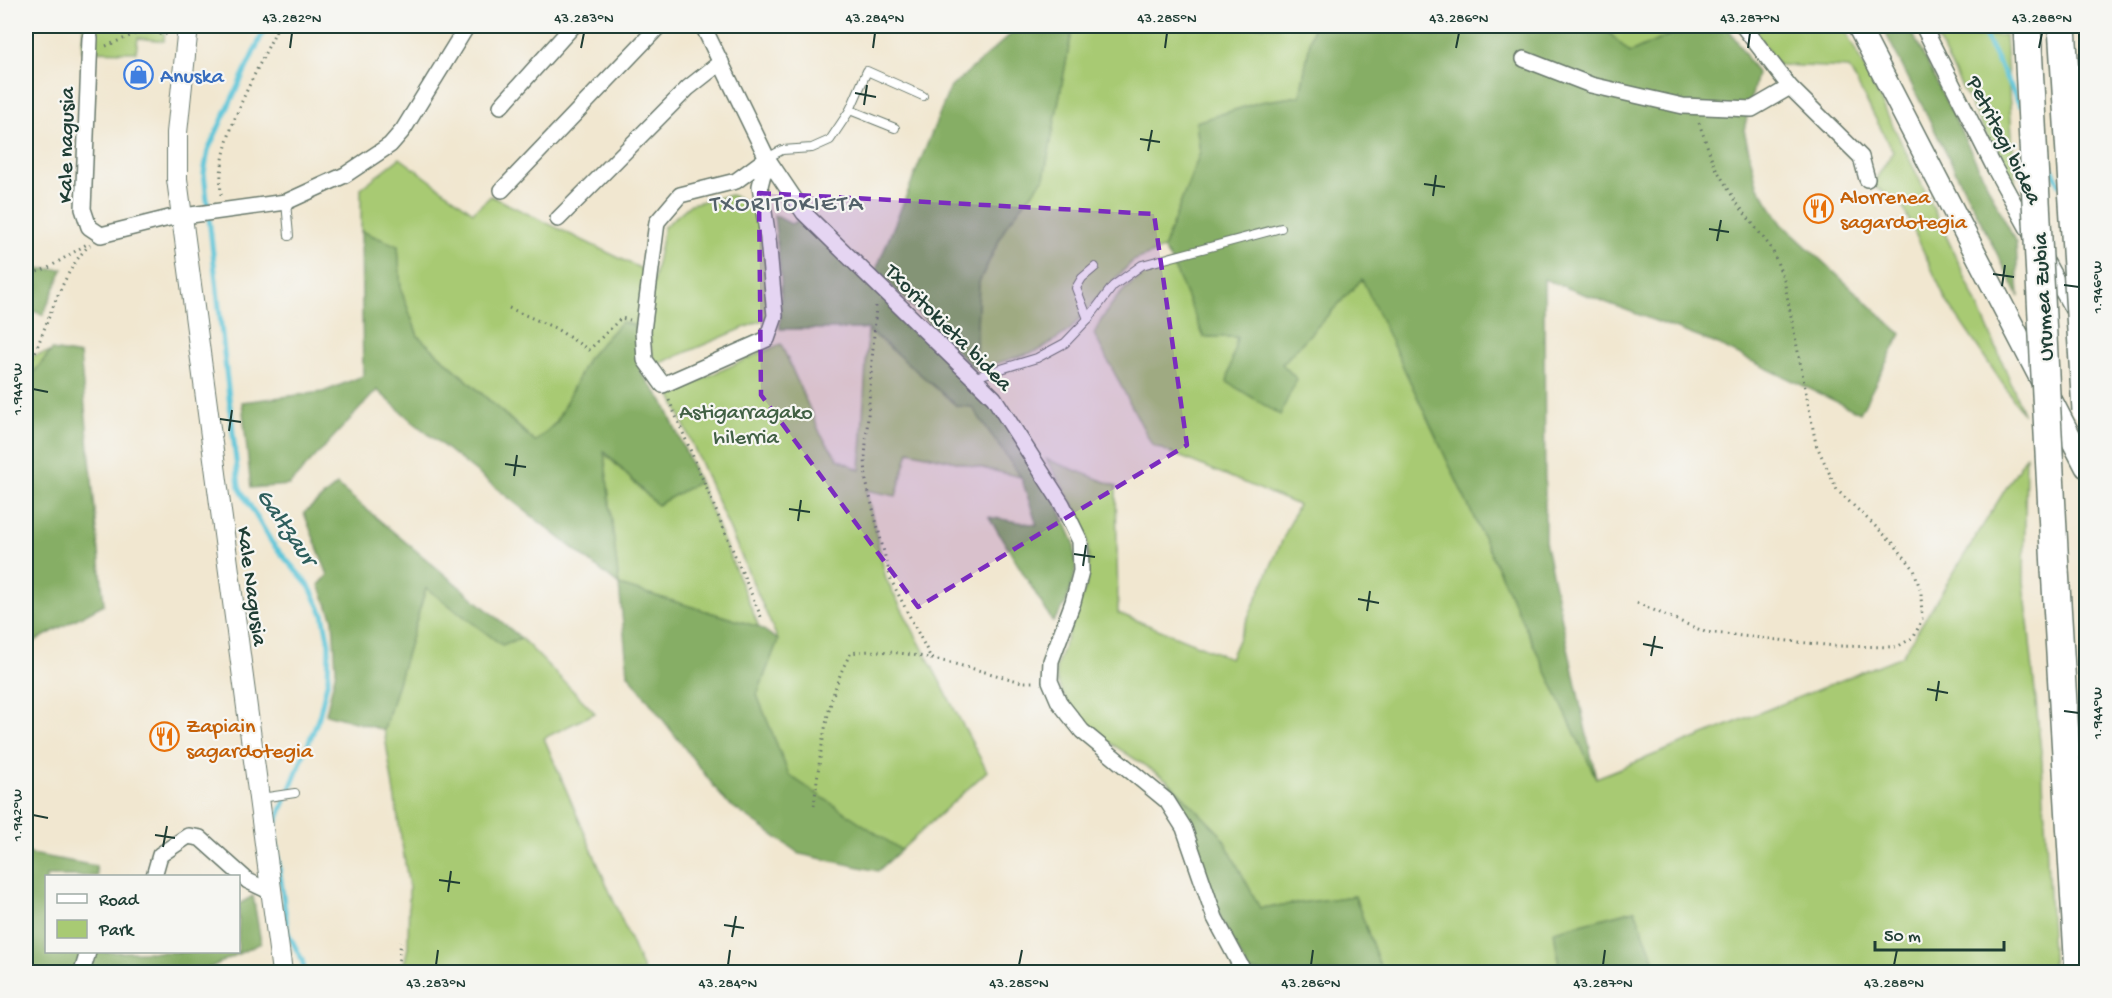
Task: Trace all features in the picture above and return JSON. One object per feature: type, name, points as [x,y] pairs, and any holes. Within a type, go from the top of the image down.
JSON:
[{"type":"highway","name":"Urumea Zubia","points":[[2026,26],[2079,972]]},
{"type":"highway","name":"Urumea Zubia","points":[[2062,26],[2086,410]]},
{"type":"main road","points":[[1858,26],[2086,467]]},
{"type":"street","points":[[101,236],[188,216],[286,202],[345,175],[390,145],[403,130],[467,26]]},
{"type":"street","points":[[501,106],[573,26]]},
{"type":"street","points":[[501,190],[659,26]]},
{"type":"street","name":"Txoritokieta bidea","points":[[703,26],[767,158],[804,213],[994,398],[1056,495],[1080,541],[1081,571],[1073,602],[1051,661],[1050,681]]},
{"type":"street","points":[[1743,26],[1790,87],[1861,157],[1867,179]]},
{"type":"street","name":"Petritegi bidea","points":[[1923,26],[1995,169],[2086,334]]},
{"type":"street","name":"Kale Nagusia","points":[[187,30],[177,133],[177,179],[188,216],[266,797],[271,892],[282,972]]},
{"type":"street","name":"Kale nagusia","points":[[95,39],[83,209],[89,227],[101,236]]},
{"type":"street","points":[[1524,59],[1591,85],[1683,106],[1752,109],[1790,87]]},
{"type":"street","points":[[558,219],[688,88],[721,62]]},
{"type":"street","points":[[767,158],[760,186],[768,238],[775,316],[767,339],[663,385],[645,360],[644,323],[657,222],[680,195],[736,182],[767,158]]},
{"type":"street","points":[[1050,681],[1059,702],[1082,731],[1167,801],[1184,828],[1215,918],[1244,972]]},
{"type":"street","points":[[154,875],[160,855],[188,836],[200,838],[248,881],[271,892]]},
{"type":"street","points":[[82,972],[87,953]]},
{"type":"lane","points":[[767,158],[782,150],[812,148],[830,140],[850,110],[867,71],[922,96]]},
{"type":"lane","points":[[850,110],[895,128]]},
{"type":"lane","points":[[286,202],[289,236]]},
{"type":"lane","points":[[975,377],[1037,358],[1065,343],[1088,319],[1113,286],[1142,266],[1281,228]]},
{"type":"lane","points":[[1088,319],[1076,288],[1082,278],[1095,267]]},
{"type":"lane","points":[[266,797],[295,793]]},
{"type":"path","points":[[222,212],[219,177],[225,145],[278,26]]},
{"type":"path","points":[[95,39],[101,48],[152,27],[158,33],[187,30]]},
{"type":"path","points":[[1637,603],[1705,632],[1835,646],[1897,647],[1914,637],[1922,619],[1921,593],[1914,569],[1893,543],[1836,490],[1816,444],[1784,280],[1772,249],[1736,202],[1714,165],[1699,127],[1698,107]]},
{"type":"path","points":[[26,276],[48,268],[101,236]]},
{"type":"path","points":[[33,357],[82,252],[101,236]]},
{"type":"path","points":[[875,282],[876,312],[865,457],[867,481],[891,580],[932,660]]},
{"type":"path","points":[[509,309],[555,328],[589,350],[621,318],[644,323]]},
{"type":"path","points":[[663,385],[762,619]]},
{"type":"path","points":[[814,806],[821,748],[842,666],[851,653],[867,650],[932,660],[1022,682],[1050,681]]},
{"type":"path","points":[[397,972],[401,942]]},
{"type":"highlighted area","points":[[759,193],[1154,214],[1187,445],[918,607],[761,395]]},
{"type":"green space","points":[[83,26],[165,26],[164,41],[138,38],[136,52],[82,51]]},
{"type":"green space","points":[[1020,26],[1073,26],[1044,178],[1006,226],[979,282],[975,370],[876,270],[950,88]]},
{"type":"green space","points":[[1073,26],[1313,26],[1300,96],[1260,102],[1196,122],[1200,153],[1163,249],[1133,261],[1102,292],[1070,330],[1040,350],[975,370],[979,282],[1006,226],[1044,178]]},
{"type":"green space","points":[[1313,26],[1602,26],[1630,53],[1689,26],[1727,26],[1757,73],[1744,130],[1757,185],[1782,224],[1901,334],[1860,413],[1714,343],[1544,279],[1545,541],[1596,778],[1362,279],[1282,364],[1297,379],[1280,415],[1227,382],[1237,337],[1204,337],[1172,262],[1163,249],[1200,153],[1196,122],[1260,102],[1300,96]]},
{"type":"green space","points":[[1602,26],[1689,26],[1630,53]]},
{"type":"green space","points":[[1751,26],[1843,26],[1938,219],[2024,415],[1947,302],[1901,203],[1872,185],[1893,152],[1849,68],[1778,65]]},
{"type":"green space","points":[[1882,26],[1909,26],[2016,243],[2019,297]]},
{"type":"green space","points":[[1931,26],[1968,26],[1976,37],[2005,35],[2016,194]]},
{"type":"green space","points":[[400,158],[473,212],[491,196],[646,271],[637,326],[621,322],[587,359],[556,422],[536,442],[418,336],[401,290],[398,246],[361,231],[361,188]]},
{"type":"green space","points":[[731,195],[760,209],[772,316],[656,365],[651,349],[649,314],[664,227],[691,204]]},
{"type":"green space","points":[[774,215],[791,224],[802,219],[991,402],[1057,504],[1074,543],[1076,571],[1066,603],[1053,622],[989,517],[1037,525],[1021,477],[972,407],[957,406],[868,329],[780,329],[781,281]]},
{"type":"green space","points":[[361,231],[398,246],[401,290],[418,336],[535,442],[557,422],[587,359],[621,322],[637,326],[641,373],[663,401],[699,482],[657,505],[604,451],[619,585],[413,422],[377,390],[289,485],[251,488],[242,402],[323,392],[363,376]]},
{"type":"green space","points":[[1172,262],[1204,337],[1237,337],[1282,364],[1362,279],[1596,778],[1902,656],[2026,456],[2024,581],[2042,762],[2053,972],[1659,972],[1634,910],[1554,931],[1560,972],[1382,972],[1355,896],[1260,908],[1221,835],[1167,780],[1098,735],[1068,703],[1057,682],[1056,667],[1086,586],[1089,563],[1087,536],[1076,509],[1046,459],[1116,486],[1118,613],[1230,658],[1298,505],[1152,445],[1094,334],[1108,309],[1125,289],[1145,275]]},
{"type":"green space","points":[[26,269],[63,269],[43,315],[26,308]]},
{"type":"green space","name":"Astigarragako hilerria","points":[[868,329],[957,406],[972,406],[1021,477],[909,451],[896,496],[866,490],[886,579],[987,771],[901,850],[789,775],[757,695],[778,640],[670,393],[781,344],[821,435],[838,459],[860,470]]},
{"type":"green space","points":[[52,350],[80,355],[104,604],[26,646],[26,382]]},
{"type":"green space","points":[[50,352],[26,382],[26,357]]},
{"type":"green space","points":[[604,453],[657,505],[699,482],[759,627],[619,585]]},
{"type":"green space","points":[[337,485],[521,638],[502,645],[426,588],[384,730],[326,714],[336,670],[333,619],[319,585],[328,575],[304,513]]},
{"type":"green space","points":[[619,585],[759,627],[778,640],[757,695],[789,775],[901,850],[878,871],[800,854],[726,802],[628,674]]},
{"type":"green space","points":[[426,588],[502,645],[521,638],[595,713],[544,738],[644,972],[402,972],[408,948],[409,888],[384,730]]},
{"type":"green space","points":[[1167,780],[1221,835],[1260,908],[1355,896],[1382,972],[1249,972],[1221,919],[1191,829]]},
{"type":"green space","points":[[26,853],[96,866],[97,875],[45,875],[45,953],[82,953],[76,972],[26,972]]},
{"type":"green space","points":[[253,896],[261,943],[201,972],[88,972],[95,953],[240,953],[240,903]]},
{"type":"green space","points":[[1635,910],[1659,972],[1560,972],[1554,931]]},
{"type":"waterway","name":"Galtzaur","points":[[266,26],[208,150],[204,173],[239,487],[272,543],[309,586],[323,614],[329,644],[328,679],[319,717],[274,828],[288,933],[302,960],[305,972]]},
{"type":"waterway","points":[[1980,26],[2020,105]]},
{"type":"waterway","points":[[2044,153],[2060,185]]},
{"type":"place","name":"Anuska","points":[[139,74]]},
{"type":"place","name":"Alorrenea sagardotegia","points":[[1819,208]]},
{"type":"place","name":"Zapiain sagardotegia","points":[[165,737]]},
{"type":"district","name":"TXORITOKIETA","points":[[787,202]]}]
